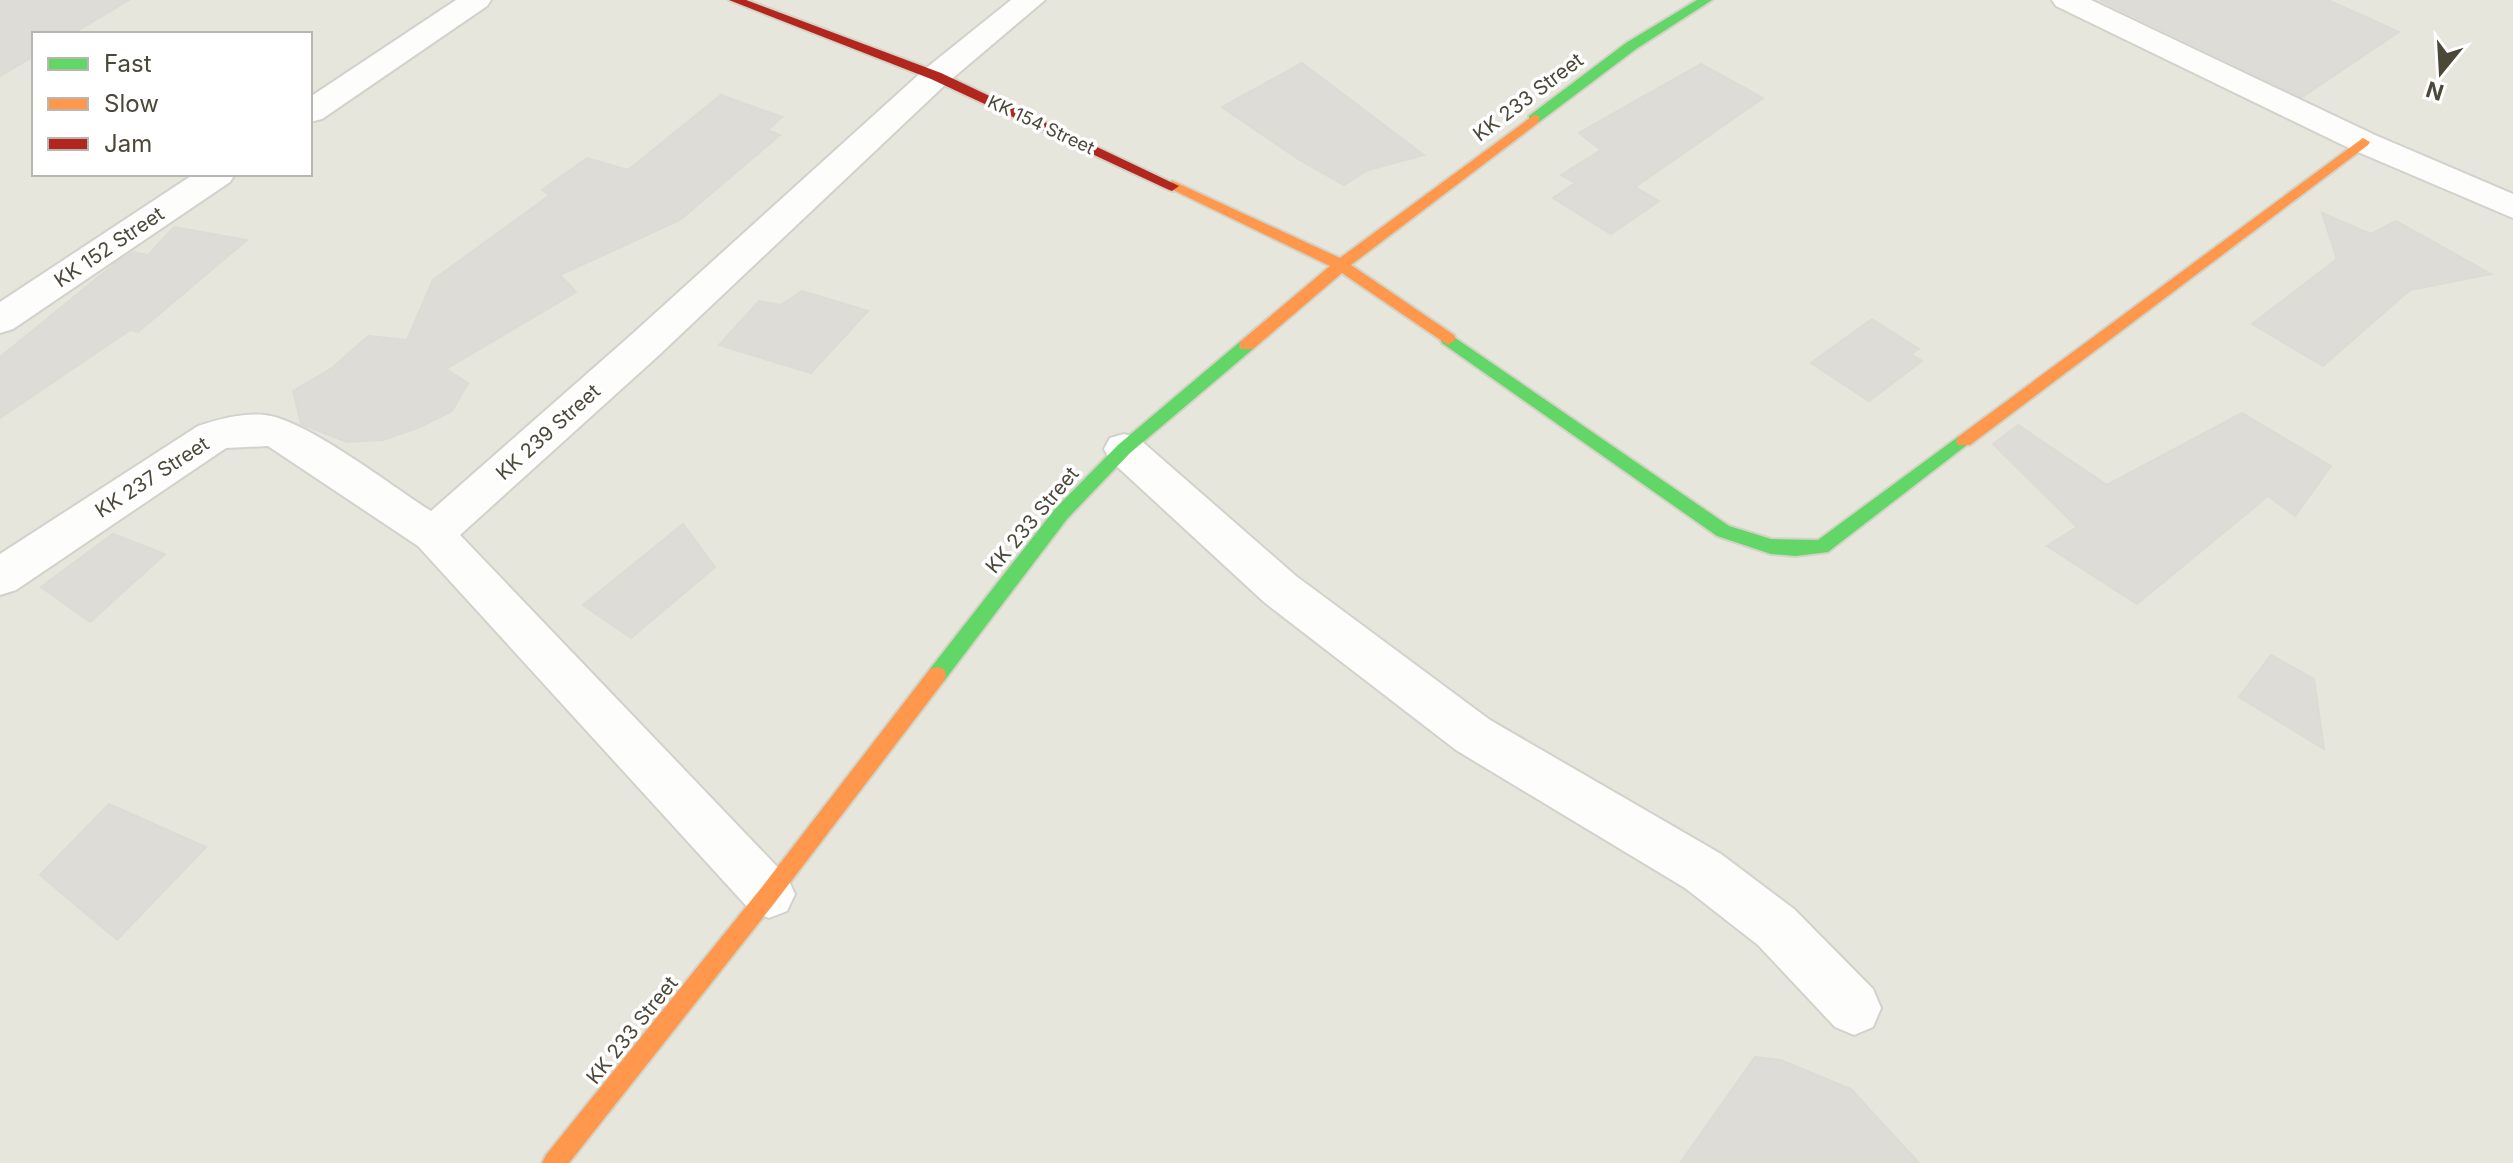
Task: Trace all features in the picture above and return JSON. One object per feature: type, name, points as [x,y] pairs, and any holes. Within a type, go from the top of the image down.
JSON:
[{"type":"street","points":[[312,111],[476,0]]},
{"type":"street","name":"KK 154 Street","points":[[735,0],[936,76],[1341,265],[1723,531],[1757,545],[1796,553],[1822,547],[2363,142]]},
{"type":"street","name":"KK 239 Street","points":[[433,534],[644,346],[936,76],[1030,0]]},
{"type":"street","name":"KK 233 Street","points":[[554,1163],[769,894],[1061,514],[1124,449],[1341,265],[1631,46],[1706,0]]},
{"type":"street","points":[[2067,0],[2363,142],[2513,207]]},
{"type":"street","name":"KK 152 Street","points":[[0,320],[215,176]]},
{"type":"street","name":"KK 237 Street","points":[[0,577],[212,437],[236,429],[258,428],[279,433],[433,534]]},
{"type":"street","points":[[1124,449],[1280,589],[1473,735],[1703,871],[1776,927],[1854,1008]]},
{"type":"street","points":[[433,534],[769,894]]},
{"type":"shaded area","points":[[0,0],[2513,0],[2513,1163],[0,1163]]},
{"type":"building","points":[[0,0],[129,0],[75,32],[32,32],[32,57],[0,76]]},
{"type":"building","points":[[2100,0],[2328,0],[2399,32],[2302,97]]},
{"type":"building","points":[[1302,63],[1424,155],[1368,170],[1344,185],[1298,159],[1222,107]]},
{"type":"building","points":[[1701,64],[1763,98],[1635,187],[1659,201],[1611,234],[1553,198],[1575,183],[1561,175],[1601,150],[1579,133]]},
{"type":"building","points":[[721,95],[782,117],[768,130],[780,135],[680,220],[560,275],[576,292],[446,369],[468,383],[452,411],[383,440],[347,442],[301,424],[293,391],[332,368],[368,336],[407,340],[433,280],[550,195],[542,190],[587,158],[628,170]]},
{"type":"building","points":[[2322,213],[2371,234],[2396,221],[2491,274],[2410,290],[2323,366],[2252,324],[2337,259]]},
{"type":"building","points":[[174,227],[247,240],[138,332],[130,330],[0,418],[0,357],[117,262],[133,252],[148,255]]},
{"type":"building","points":[[802,291],[868,311],[811,373],[719,345],[759,301],[781,305]]},
{"type":"building","points":[[1872,319],[1919,349],[1911,354],[1922,361],[1869,401],[1811,363]]},
{"type":"building","points":[[2242,413],[2331,466],[2295,516],[2268,496],[2137,604],[2047,546],[2077,527],[1993,444],[2018,425],[2107,485]]},
{"type":"building","points":[[683,524],[715,567],[631,638],[583,605]]},
{"type":"building","points":[[113,534],[165,554],[90,622],[41,587]]},
{"type":"building","points":[[2271,655],[2314,679],[2324,749],[2239,697]]},
{"type":"building","points":[[109,804],[206,847],[117,940],[40,875]]},
{"type":"building","points":[[1755,1057],[1781,1060],[1851,1089],[1919,1163],[1680,1163]]},
{"type":"traffic: fast","points":[[1534,119],[1631,46],[1706,0]]},
{"type":"traffic: fast","points":[[1448,339],[1723,531],[1771,546],[1796,549],[1822,547],[1964,441]]},
{"type":"traffic: fast","points":[[937,675],[1061,514],[1124,449],[1247,345]]},
{"type":"traffic: slow","points":[[1247,345],[1341,265],[1534,119]]},
{"type":"traffic: slow","points":[[1964,441],[2363,142]]},
{"type":"traffic: slow","points":[[1172,186],[1341,265],[1448,339]]},
{"type":"traffic: slow","points":[[554,1163],[769,894],[937,675]]},
{"type":"traffic: jam","points":[[735,0],[936,76],[1172,186]]}]
